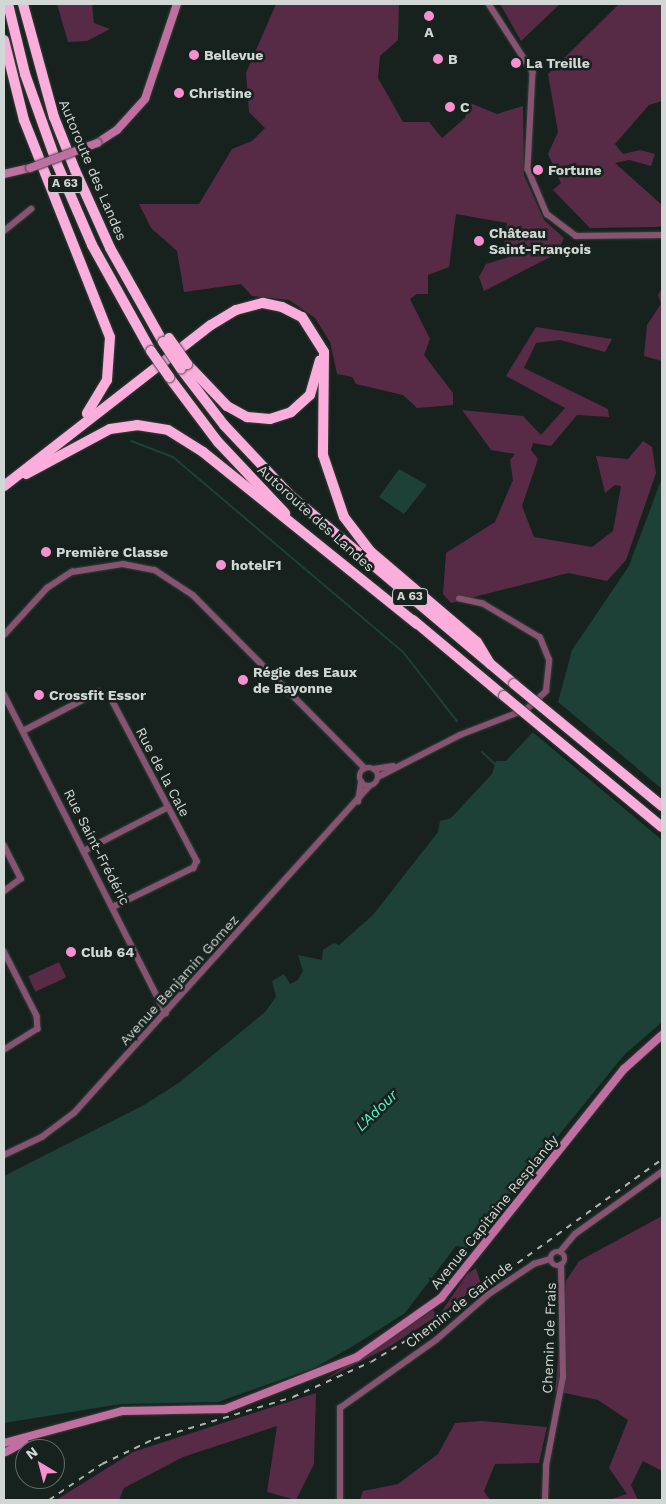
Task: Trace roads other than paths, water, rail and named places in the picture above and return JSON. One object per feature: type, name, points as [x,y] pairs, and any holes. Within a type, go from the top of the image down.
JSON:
[{"type":"highway","name":"Autoroute des Landes","points":[[8,4],[25,74],[57,164],[92,245],[151,352],[169,378],[257,485],[417,624],[662,827]]},
{"type":"highway","name":"Autoroute des Landes","points":[[23,4],[54,117],[90,204],[133,288],[224,425],[284,490],[662,806]]},
{"type":"highway","points":[[4,40],[24,120],[110,337],[111,364],[104,389],[64,436]]},
{"type":"highway","points":[[4,487],[64,436],[236,310],[263,303],[282,307],[302,317],[317,334],[326,367],[323,455],[337,506],[370,551],[477,642],[490,664]]},
{"type":"highway","points":[[184,366],[234,411],[254,418],[277,418],[296,409],[314,389],[320,369],[317,334]]},
{"type":"highway","points":[[4,487],[96,434],[137,425],[168,430],[203,452],[417,624]]},
{"type":"main road","points":[[4,174],[30,168],[98,143],[117,130],[146,99],[178,4]]},
{"type":"main road","name":"Avenue Capitaine Resplandy","points":[[4,1444],[123,1411],[225,1409],[305,1381],[380,1343],[441,1298],[624,1069],[662,1035]]},
{"type":"main road","name":"Avenue Capitaine Resplandy","points":[[5,1455],[30,1438]]},
{"type":"main road","points":[[4,1444],[5,1455]]},
{"type":"street","points":[[489,4],[533,72],[528,169],[547,214],[576,236],[662,235]]},
{"type":"street","points":[[4,231],[31,209]]},
{"type":"street","points":[[4,635],[46,588],[72,572],[123,564],[155,570],[193,595],[363,770]]},
{"type":"street","points":[[374,769],[378,777],[395,766],[460,735],[539,702],[546,691],[549,660],[546,646],[534,631],[483,604],[460,599]]},
{"type":"street","name":"Rue de la Cale","points":[[23,731],[98,692],[110,696],[196,861],[194,868],[114,907]]},
{"type":"street","name":"Rue Saint-Frédéric","points":[[4,694],[114,907],[166,1013]]},
{"type":"street","points":[[363,770],[395,766]]},
{"type":"street","points":[[358,803],[363,770]]},
{"type":"street","name":"Avenue Benjamin Gomez","points":[[4,1154],[42,1137],[74,1113],[358,803],[378,777]]},
{"type":"street","points":[[361,782],[370,786]]},
{"type":"street","points":[[84,851],[167,808]]},
{"type":"street","points":[[4,845],[5,854],[21,879],[4,892]]},
{"type":"street","points":[[4,951],[37,1016],[38,1029],[4,1050]]},
{"type":"street","points":[[550,1259],[560,1252],[575,1234],[662,1172]]},
{"type":"street","name":"Chemin de Frais","points":[[545,1500],[546,1466],[563,1377],[561,1265],[565,1258],[560,1252]]},
{"type":"street","name":"Chemin de Frais","points":[[550,1259],[561,1265]]},
{"type":"street","name":"Chemin de Garinde","points":[[340,1500],[340,1408],[449,1330],[489,1294],[534,1264],[550,1259]]},
{"type":"water","points":[[399,469],[427,485],[404,514],[379,497]]},
{"type":"water","name":"L'Adour","points":[[662,478],[662,1022],[624,1055],[467,1248],[456,1246],[405,1313],[353,1346],[314,1368],[218,1402],[121,1404],[4,1423],[4,1176],[144,1105],[180,1082],[265,1012],[276,997],[272,981],[284,974],[290,984],[298,980],[303,971],[298,955],[322,960],[323,950],[334,943],[339,945],[373,915],[438,832],[440,821],[451,818],[492,774],[496,761],[506,761],[557,706],[572,650],[629,566]]},
{"type":"waterway","points":[[131,441],[173,457],[403,652],[457,721]]},
{"type":"waterway","points":[[482,752],[495,764]]},
{"type":"railway","points":[[49,1500],[102,1464],[154,1439],[293,1397],[371,1362],[430,1326],[662,1159]]},
{"type":"place","name":"A","points":[[429,16]]},
{"type":"place","name":"Bellevue","points":[[194,55]]},
{"type":"place","name":"B","points":[[438,59]]},
{"type":"place","name":"La Treille","points":[[516,63]]},
{"type":"place","name":"Christine","points":[[179,93]]},
{"type":"place","name":"C","points":[[450,107]]},
{"type":"place","name":"Fortune","points":[[538,170]]},
{"type":"place","name":"Château Saint-François","points":[[479,241]]},
{"type":"place","name":"Première Classe","points":[[46,552]]},
{"type":"place","name":"hotelF1","points":[[221,565]]},
{"type":"place","name":"Régie des Eaux de Bayonne","points":[[243,680]]},
{"type":"place","name":"Crossfit Essor","points":[[39,695]]},
{"type":"place","name":"Club 64","points":[[71,952]]}]
